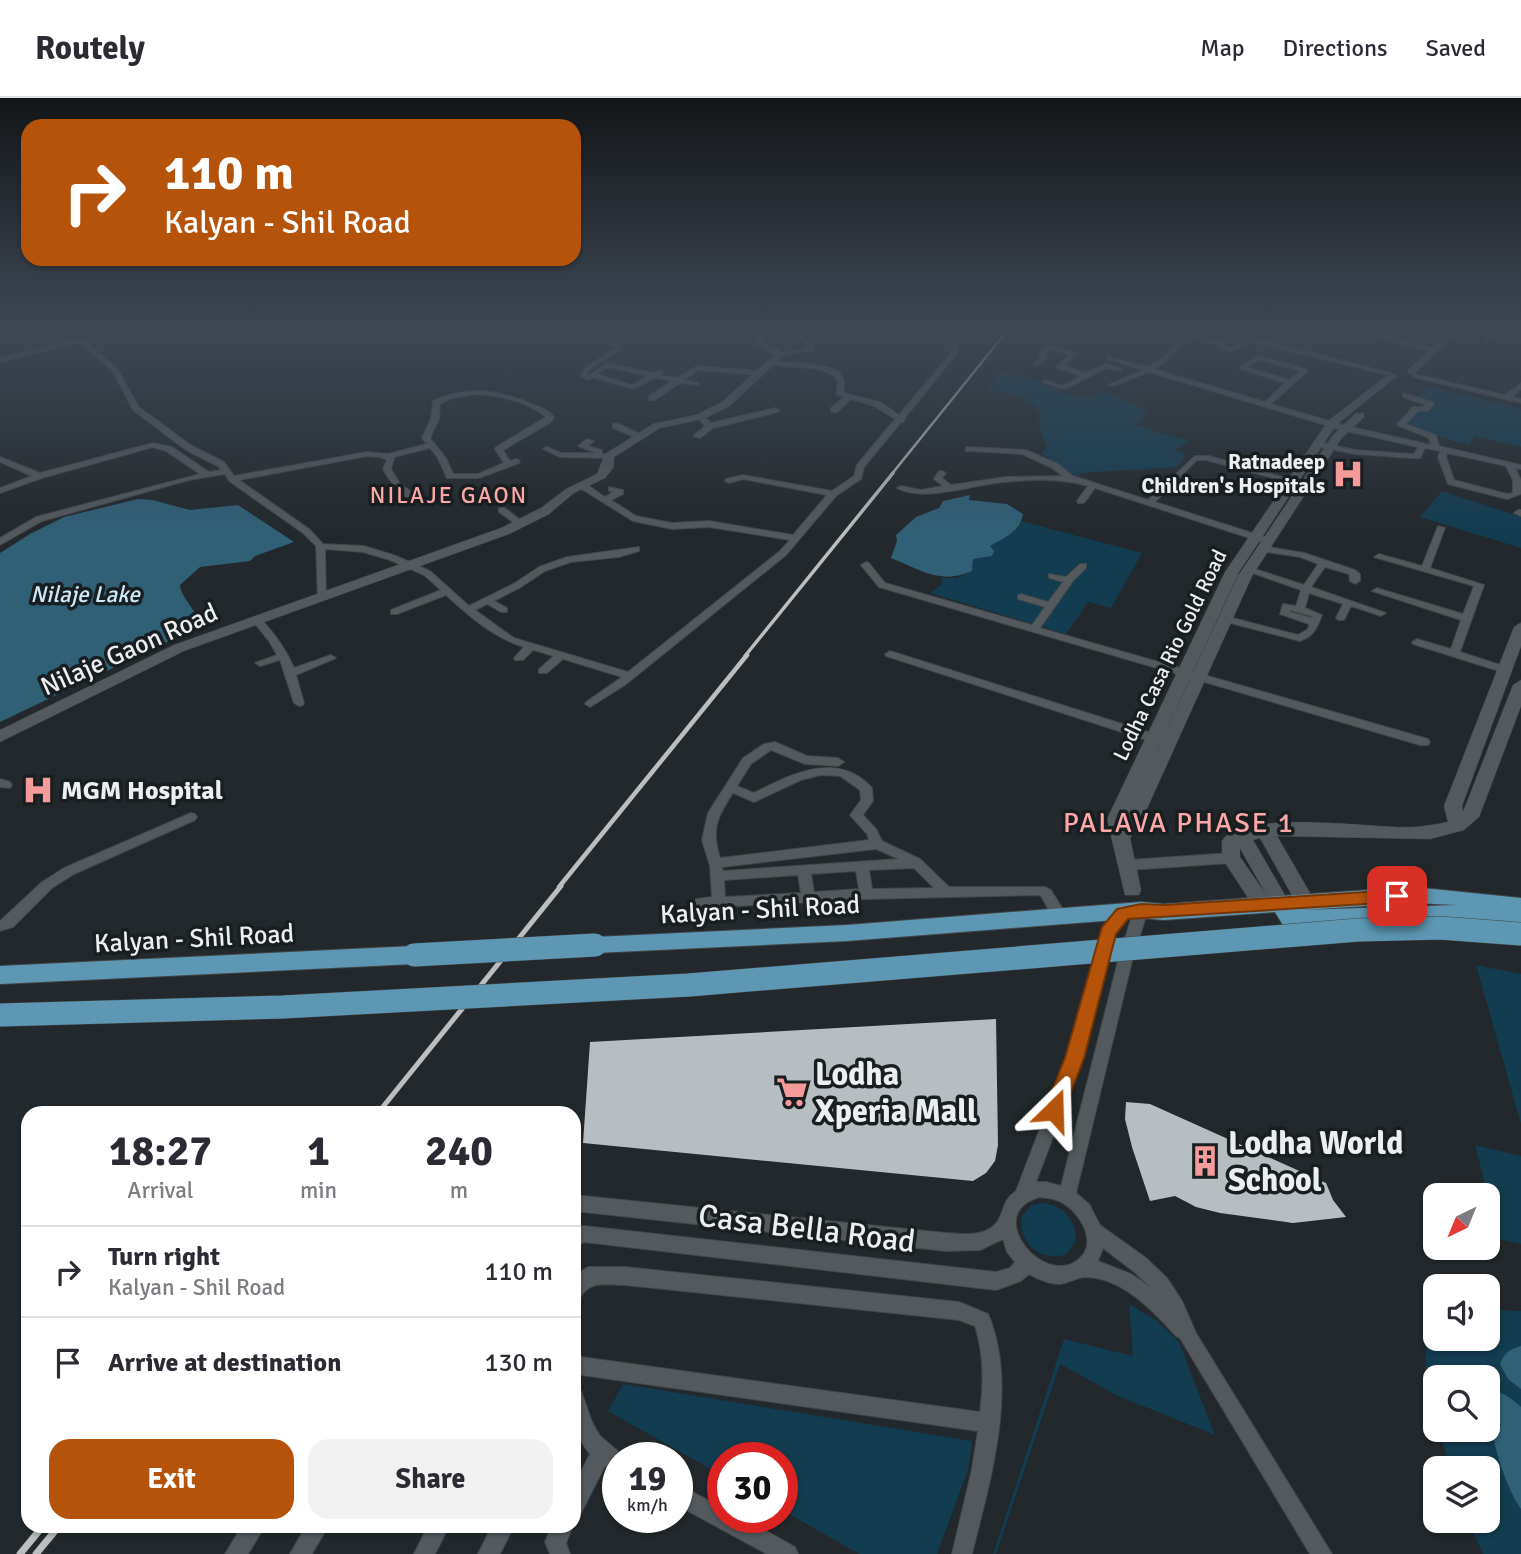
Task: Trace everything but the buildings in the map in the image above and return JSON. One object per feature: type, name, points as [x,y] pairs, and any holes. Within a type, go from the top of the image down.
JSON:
[{"type":"main road","name":"Kalyan - Shil Road","points":[[1311,910],[1413,895],[1521,906]]},
{"type":"main road","name":"Kalyan - Shil Road","points":[[0,975],[848,933],[1132,912],[1278,909],[1422,911],[1458,912],[1521,921]]},
{"type":"main road","points":[[0,1015],[283,1007],[676,986],[1405,927],[1474,927],[1521,934]]},
{"type":"street","points":[[131,399],[136,408],[188,447],[221,464],[229,476],[267,506],[306,531],[320,546],[321,597]]},
{"type":"street","points":[[445,399],[436,403],[435,419],[426,438],[442,458],[448,474],[453,477],[479,476],[512,462],[499,449],[550,417],[532,406],[509,399]]},
{"type":"street","points":[[547,449],[560,455],[609,456],[666,422],[699,416],[732,399]]},
{"type":"street","points":[[834,410],[847,399]]},
{"type":"street","points":[[857,399],[877,404],[901,420]]},
{"type":"street","points":[[590,704],[630,676],[783,553],[833,494],[858,477],[860,467],[918,399]]},
{"type":"street","points":[[1250,399],[1338,426],[1521,467]]},
{"type":"street","points":[[1266,404],[1272,399]]},
{"type":"street","name":"Lodha Casa Rio Gold Road","points":[[1191,675],[1225,619],[1262,542],[1299,483],[1338,426],[1370,399]]},
{"type":"street","points":[[1417,399],[1430,404],[1425,409],[1416,409],[1401,425],[1433,437],[1451,482],[1507,497],[1517,494],[1517,480],[1508,464]]},
{"type":"street","points":[[697,436],[710,426],[775,410]]},
{"type":"street","points":[[699,416],[710,426]]},
{"type":"street","points":[[616,426],[640,436]]},
{"type":"street","points":[[590,441],[582,446],[609,456]]},
{"type":"street","points":[[0,491],[39,476],[144,446],[161,445],[208,475]]},
{"type":"street","points":[[386,457],[432,445]]},
{"type":"street","points":[[1324,446],[1416,456],[1423,445]]},
{"type":"street","points":[[173,451],[188,447]]},
{"type":"street","points":[[969,449],[1023,452],[1071,478],[1092,486],[1262,542],[1281,553],[1287,551],[1352,572],[1355,574],[1355,581]]},
{"type":"street","points":[[0,542],[39,519],[188,478],[229,476],[367,454],[391,459],[387,469],[397,486],[418,500]]},
{"type":"street","name":"Nilaje Gaon Road","points":[[0,737],[112,678],[168,653],[412,567],[462,544],[520,523],[545,511],[570,491],[601,476],[607,468],[609,456]]},
{"type":"street","points":[[1149,504],[1195,458],[1299,483]]},
{"type":"street","points":[[0,459],[8,460],[39,476]]},
{"type":"street","points":[[942,473],[938,479],[948,486]]},
{"type":"street","points":[[729,481],[743,477],[833,494]]},
{"type":"street","points":[[903,491],[921,492],[1013,478],[1071,478]]},
{"type":"street","points":[[583,486],[627,516],[672,526],[709,524],[795,538]]},
{"type":"street","points":[[1081,501],[1092,486]]},
{"type":"street","points":[[605,500],[620,492],[612,489]]},
{"type":"street","points":[[502,510],[520,523]]},
{"type":"street","points":[[1425,569],[1441,528]]},
{"type":"street","name":"Lodha Casa Rio Gold Road","points":[[1132,890],[1122,836],[1131,824],[1161,740],[1191,675],[1232,572],[1262,542]]},
{"type":"street","points":[[320,546],[364,549],[427,573],[468,610],[510,640],[630,676]]},
{"type":"street","points":[[468,610],[518,585],[542,569],[570,559],[619,554],[635,549]]},
{"type":"street","points":[[1379,557],[1479,585],[1454,654]]},
{"type":"street","points":[[1300,609],[1322,563]]},
{"type":"street","points":[[866,565],[882,584],[1036,626],[1191,675],[1424,742]]},
{"type":"street","points":[[1036,626],[1068,581],[1083,566]]},
{"type":"street","points":[[1249,570],[1381,613]]},
{"type":"street","points":[[1052,576],[1068,581]]},
{"type":"street","points":[[1377,590],[1468,619]]},
{"type":"street","points":[[394,612],[447,591]]},
{"type":"street","points":[[1021,597],[1050,606]]},
{"type":"street","points":[[486,600],[504,610]]},
{"type":"street","points":[[1341,618],[1348,603]]},
{"type":"street","points":[[1225,619],[1300,638],[1312,630],[1317,615],[1288,605],[1283,613],[1313,622]]},
{"type":"street","points":[[996,610],[1036,626]]},
{"type":"street","points":[[257,620],[276,640],[291,673],[299,703]]},
{"type":"street","points":[[1458,826],[1453,806],[1521,627]]},
{"type":"street","points":[[1417,642],[1506,670]]},
{"type":"street","points":[[519,658],[530,647]]},
{"type":"street","points":[[890,654],[1161,740]]},
{"type":"street","points":[[260,663],[284,656]]},
{"type":"street","points":[[543,671],[561,656]]},
{"type":"street","points":[[291,673],[331,658]]},
{"type":"street","points":[[1278,909],[1231,858],[1231,841],[1241,834],[1296,828],[1436,834],[1450,831],[1473,813],[1521,685]]},
{"type":"street","points":[[719,902],[716,869],[708,840],[714,813],[747,761],[768,747],[783,748],[805,760],[838,762]]},
{"type":"street","points":[[730,788],[754,798],[797,776],[835,771],[844,773],[866,788],[867,802],[856,815],[872,832],[877,844]]},
{"type":"street","points":[[0,926],[8,923],[47,885],[69,871],[191,817]]},
{"type":"street","points":[[1265,831],[1311,910]]},
{"type":"street","points":[[1241,834],[1278,909]]},
{"type":"street","points":[[716,869],[877,844],[918,863],[946,892]]},
{"type":"street","points":[[1129,865],[1231,858]]},
{"type":"street","points":[[716,869],[804,869],[918,863]]},
{"type":"street","points":[[862,866],[866,894]]},
{"type":"street","points":[[804,869],[808,897]]},
{"type":"street","points":[[701,903],[866,894],[1040,890],[1046,893],[1060,917]]},
{"type":"street","name":"Casa Bella Road","points":[[1067,1196],[1119,982],[1132,912],[1132,890]]},
{"type":"street","name":"Casa Bella Road","points":[[581,1204],[946,1242],[984,1243],[997,1236],[1007,1223],[1009,1210],[1024,1192],[1074,1058],[1108,932],[1132,912]]},
{"type":"street","points":[[1007,1223],[1009,1238],[1027,1263],[1041,1271],[1056,1275],[1070,1273],[1082,1268],[1091,1258],[1095,1245],[1089,1217],[1067,1196],[1046,1189],[1024,1192]]},
{"type":"street","points":[[1094,1231],[1161,1286],[1175,1305],[1189,1338],[1322,1554]]},
{"type":"street","name":"Casa Bella Road","points":[[581,1239],[996,1281],[1015,1275],[1027,1263]]},
{"type":"street","points":[[1082,1268],[1114,1276],[1142,1291],[1189,1338]]},
{"type":"street","points":[[581,1282],[588,1276],[625,1276],[959,1311],[982,1320],[990,1335],[991,1398],[981,1479],[962,1554]]},
{"type":"street","points":[[581,1366],[988,1423]]},
{"type":"street","points":[[581,1419],[586,1434],[602,1451]]},
{"type":"street","points":[[581,1496],[602,1468]]},
{"type":"street","points":[[693,1503],[788,1554]]},
{"type":"street","points":[[235,1554],[250,1533]]},
{"type":"street","points":[[300,1554],[314,1533]]},
{"type":"street","points":[[424,1554],[435,1533]]},
{"type":"street","points":[[488,1554],[500,1533]]},
{"type":"street","points":[[560,1533],[555,1542],[560,1554]]},
{"type":"shaded area","points":[[1025,399],[1122,399],[1148,411],[1136,425],[1189,441],[1174,450],[1186,455],[1177,467],[1081,473],[1077,477],[1042,454],[1047,447],[1038,423],[1041,415]]},
{"type":"shaded area","points":[[1425,399],[1479,399],[1521,409],[1521,447],[1475,436],[1469,445],[1393,424],[1414,407],[1427,410],[1435,403]]},
{"type":"shaded area","points":[[1442,491],[1521,517],[1521,548],[1420,517]]},
{"type":"shaded area","points":[[1021,521],[1142,553],[1111,608],[1088,602],[1066,634],[930,593],[942,584],[941,578],[957,578],[972,571],[973,559],[992,556],[989,546],[1008,536]]},
{"type":"shaded area","points":[[1476,965],[1521,974],[1521,1124]]},
{"type":"shaded area","points":[[1475,1145],[1521,1156],[1521,1244],[1500,1239],[1500,1183],[1485,1183]]},
{"type":"shaded area","points":[[1040,1203],[1061,1209],[1070,1219],[1076,1240],[1067,1254],[1048,1256],[1040,1253],[1023,1235],[1022,1216],[1032,1205]]},
{"type":"shaded area","points":[[1129,1304],[1156,1320],[1179,1342],[1215,1435],[1118,1396],[1060,1364],[996,1554],[993,1554],[1064,1339],[1133,1356]]},
{"type":"shaded area","points":[[1500,1310],[1521,1311],[1521,1554],[1483,1554],[1473,1533],[1500,1533],[1500,1456],[1447,1456],[1442,1442],[1500,1442],[1500,1365],[1426,1365],[1426,1351],[1500,1351]]},
{"type":"shaded area","points":[[623,1384],[972,1441],[968,1470],[937,1554],[859,1554],[798,1519],[798,1442],[707,1442],[707,1467],[693,1459],[693,1442],[663,1442],[608,1411]]},
{"type":"water","points":[[970,495],[969,500],[1007,504],[1023,514],[1015,530],[990,546],[994,551],[992,556],[973,559],[972,571],[950,577],[931,574],[891,558],[897,541],[896,535],[916,517],[939,508],[943,501]]},
{"type":"water","name":"Nilaje Lake","points":[[138,499],[190,510],[238,505],[294,542],[255,556],[250,561],[200,567],[180,585],[196,615],[199,627],[0,722],[0,553],[64,517]]},
{"type":"water","points":[[1521,1346],[1521,1389],[1508,1379],[1500,1364],[1508,1352]]},
{"type":"water","points":[[1500,1393],[1521,1407],[1521,1509],[1508,1484],[1495,1442],[1500,1442]]},
{"type":"railway","points":[[891,475],[952,399]]},
{"type":"railway","points":[[745,656],[893,473]]},
{"type":"railway","points":[[559,887],[747,655]]},
{"type":"railway","points":[[384,1106],[561,886]]},
{"type":"railway","points":[[20,1554],[37,1533]]},
{"type":"railway","points":[[36,1554],[53,1533]]},
{"type":"place","name":"Ratnadeep Children's Hospitals","points":[[1348,474]]},
{"type":"place","name":"MGM Hospital","points":[[38,790]]},
{"type":"place","name":"Lodha Xperia Mall","points":[[792,1092]]},
{"type":"place","name":"Lodha World School","points":[[1205,1161]]},
{"type":"district","name":"NILAJE GAON","points":[[449,495]]},
{"type":"district","name":"PALAVA PHASE 1","points":[[1179,822]]},
{"type":"route","points":[[1054,1110],[1074,1058],[1108,932],[1123,914],[1141,910],[1164,912],[1397,896]]}]
